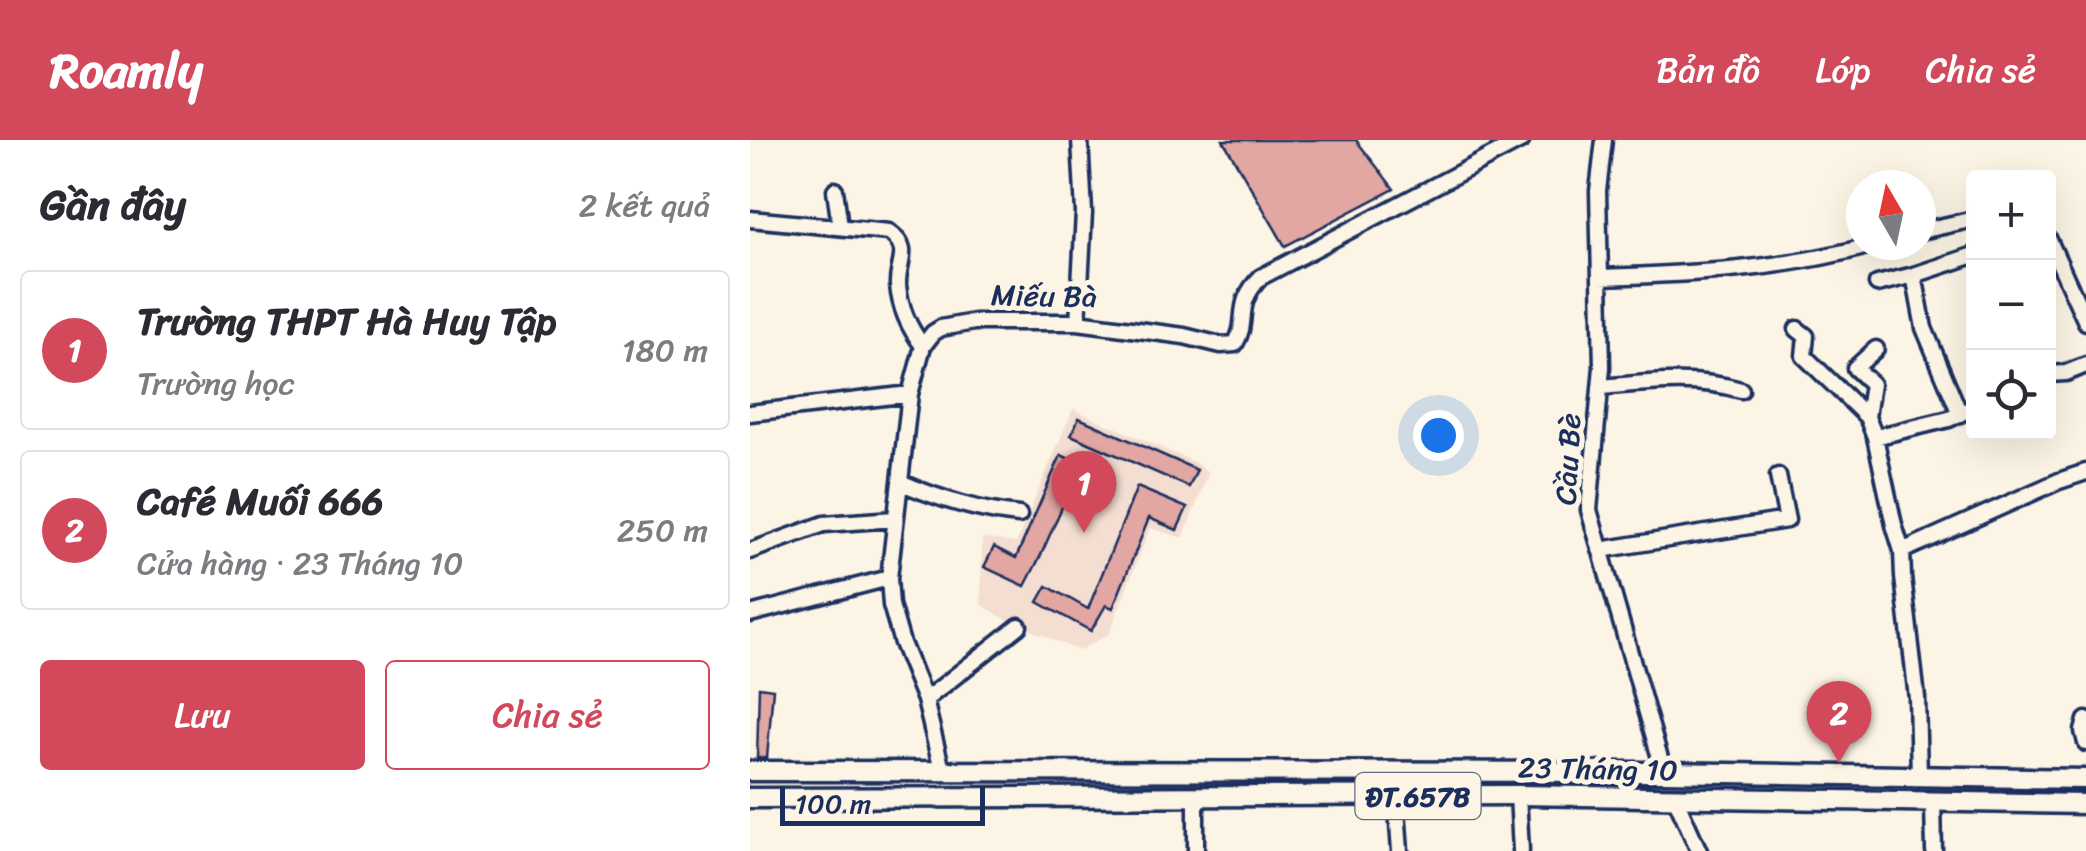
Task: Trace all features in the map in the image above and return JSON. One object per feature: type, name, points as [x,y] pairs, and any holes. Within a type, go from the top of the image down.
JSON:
[{"type":"main road","points":[[942,770],[942,797]]},
{"type":"main road","name":"23 Tháng 10","points":[[750,771],[1664,772],[2086,779]]},
{"type":"main road","points":[[1664,772],[1675,797]]},
{"type":"main road","name":"23 Tháng 10","points":[[750,798],[1518,795],[2086,804]]},
{"type":"street","points":[[1078,322],[1084,241],[1080,140]]},
{"type":"street","name":"Miếu Bà","points":[[922,346],[933,333],[954,324],[974,322],[1078,322],[1235,344],[1240,339],[1249,289],[1261,278],[1522,140]]},
{"type":"street","name":"Cầu Bè","points":[[1604,140],[1598,192],[1600,387],[1589,510],[1664,772]]},
{"type":"street","points":[[835,190],[840,226]]},
{"type":"street","points":[[750,219],[889,232],[900,240],[903,253],[898,284],[908,325],[922,346],[910,394],[888,578],[891,605],[925,700],[942,770]]},
{"type":"street","points":[[1936,229],[1966,224]]},
{"type":"street","points":[[1600,277],[1696,274],[1803,262],[1846,251]]},
{"type":"street","points":[[2056,256],[2086,322]]},
{"type":"street","points":[[1877,284],[1966,258]]},
{"type":"street","points":[[1914,275],[1924,328],[1966,409]]},
{"type":"street","points":[[1798,329],[1806,336],[1804,356],[1866,417],[1875,437],[1902,551],[1917,698],[1919,776]]},
{"type":"street","points":[[1866,417],[1872,384],[1855,368],[1876,349]]},
{"type":"street","points":[[2056,374],[2086,365]]},
{"type":"street","points":[[1600,387],[1674,381],[1716,383],[1740,390]]},
{"type":"street","points":[[750,412],[910,394]]},
{"type":"street","points":[[1875,437],[1966,411]]},
{"type":"street","points":[[1902,551],[2086,472]]},
{"type":"street","points":[[1600,550],[1787,520],[1778,476]]},
{"type":"street","points":[[900,482],[952,503],[1019,515]]},
{"type":"street","points":[[750,551],[824,524],[895,519]]},
{"type":"street","points":[[750,614],[888,578]]},
{"type":"street","points":[[925,700],[1018,626]]},
{"type":"street","points":[[2086,720],[2086,743]]},
{"type":"street","points":[[1518,795],[1522,851]]},
{"type":"street","points":[[1396,796],[1400,851]]},
{"type":"street","points":[[1196,797],[1196,851]]},
{"type":"street","points":[[1675,797],[1700,851]]},
{"type":"street","points":[[1933,802],[1934,851]]},
{"type":"shaded area","points":[[1073,409],[1209,472],[1183,538],[1150,528],[1109,634],[1079,651],[1005,619],[981,604],[982,538],[1016,543]]},
{"type":"building","points":[[1223,140],[1356,140],[1394,189],[1285,246]]},
{"type":"building","points":[[1079,418],[1197,470],[1189,487],[1071,435]]},
{"type":"building","points":[[1061,455],[1081,464],[1025,586],[984,567],[994,547],[1016,558]]},
{"type":"building","points":[[1137,487],[1187,508],[1177,530],[1149,518],[1113,608],[1106,605],[1091,631],[1038,602],[1047,586],[1088,609]]},
{"type":"building","points":[[759,687],[773,689],[767,758],[757,758]]},
{"type":"place","name":"Trường THPT Hà Huy Tập","points":[[1084,533]]},
{"type":"place","name":"Café Muối 666","points":[[1839,763]]}]
